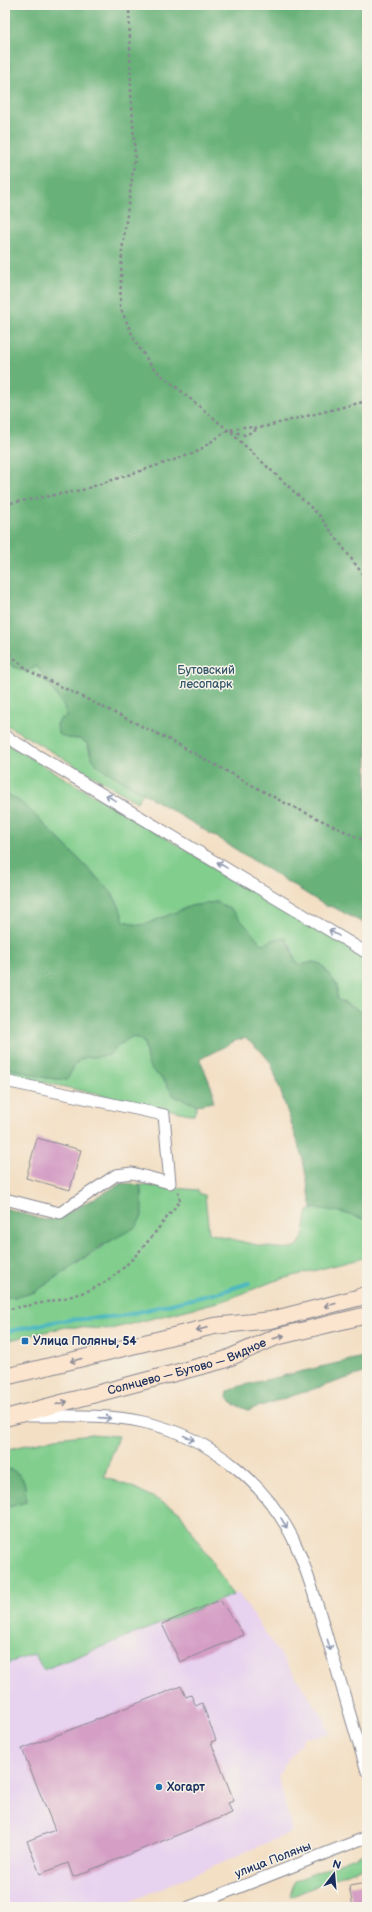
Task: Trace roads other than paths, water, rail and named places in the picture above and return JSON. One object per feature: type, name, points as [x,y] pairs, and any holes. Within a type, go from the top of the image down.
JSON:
[{"type":"main road","name":"Солнцево — Бутово — Видное","points":[[5,1377],[214,1326],[271,1320],[357,1298],[367,1294]]},
{"type":"main road","name":"Солнцево — Бутово — Видное","points":[[8,1417],[224,1360],[276,1337],[367,1315]]},
{"type":"street","points":[[5,736],[367,953]]},
{"type":"street","points":[[5,1081],[164,1116],[170,1183],[132,1173],[116,1175],[60,1213],[5,1199]]},
{"type":"street","points":[[8,1417],[96,1417],[148,1424],[196,1441],[224,1458],[251,1481],[280,1516],[299,1552],[318,1608],[367,1771]]},
{"type":"street","name":"улица Поляны","points":[[189,1907],[367,1837]]},
{"type":"waterway","points":[[5,1332],[58,1321],[121,1316],[221,1292],[249,1283]]},
{"type":"place","name":"Улица Поляны, 54","points":[[25,1341]]},
{"type":"place","name":"Хогарт","points":[[159,1787]]},
{"type":"park label","name":"Бутовский лесопарк","points":[[206,677]]}]
